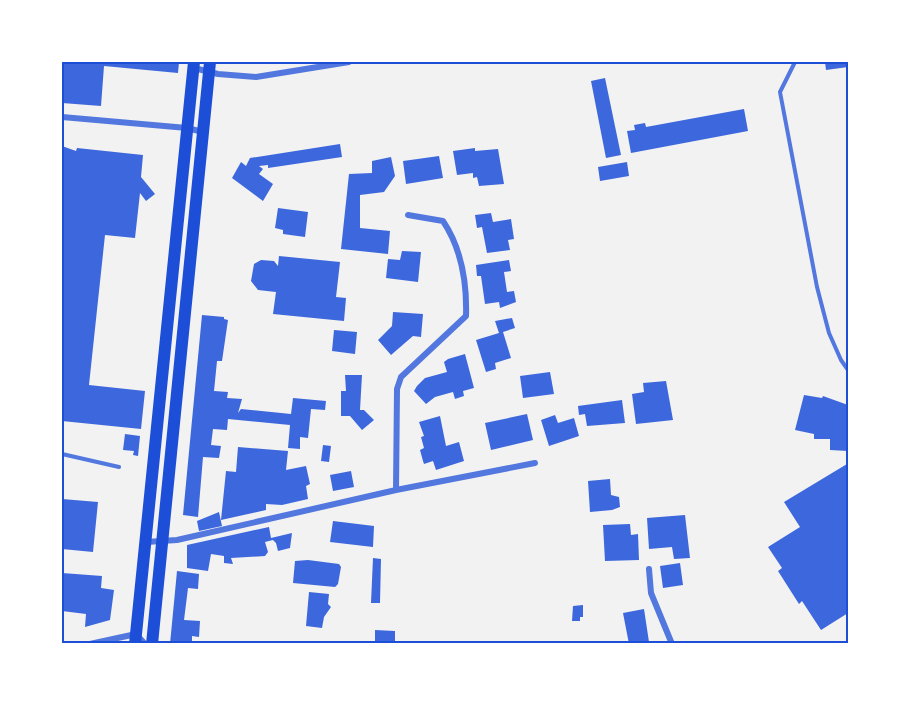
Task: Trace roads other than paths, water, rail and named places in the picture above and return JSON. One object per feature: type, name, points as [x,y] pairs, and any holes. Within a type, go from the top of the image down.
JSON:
[{"type":"main road","points":[[135,639],[194,64]]},
{"type":"main road","points":[[152,644],[210,66]]},
{"type":"street","points":[[194,64],[256,77],[349,62]]},
{"type":"street","points":[[62,117],[187,128],[204,132]]},
{"type":"street","points":[[396,490],[397,388],[401,377],[455,329],[466,316],[466,298],[456,239],[443,221],[408,215]]},
{"type":"street","points":[[145,542],[162,543],[396,490],[535,463]]},
{"type":"street","points":[[649,569],[651,593],[672,644]]},
{"type":"street","points":[[90,644],[135,639],[145,644]]},
{"type":"lane","points":[[795,62],[780,92],[817,287],[829,333],[841,360],[849,370]]},
{"type":"lane","points":[[62,454],[119,467]]}]
